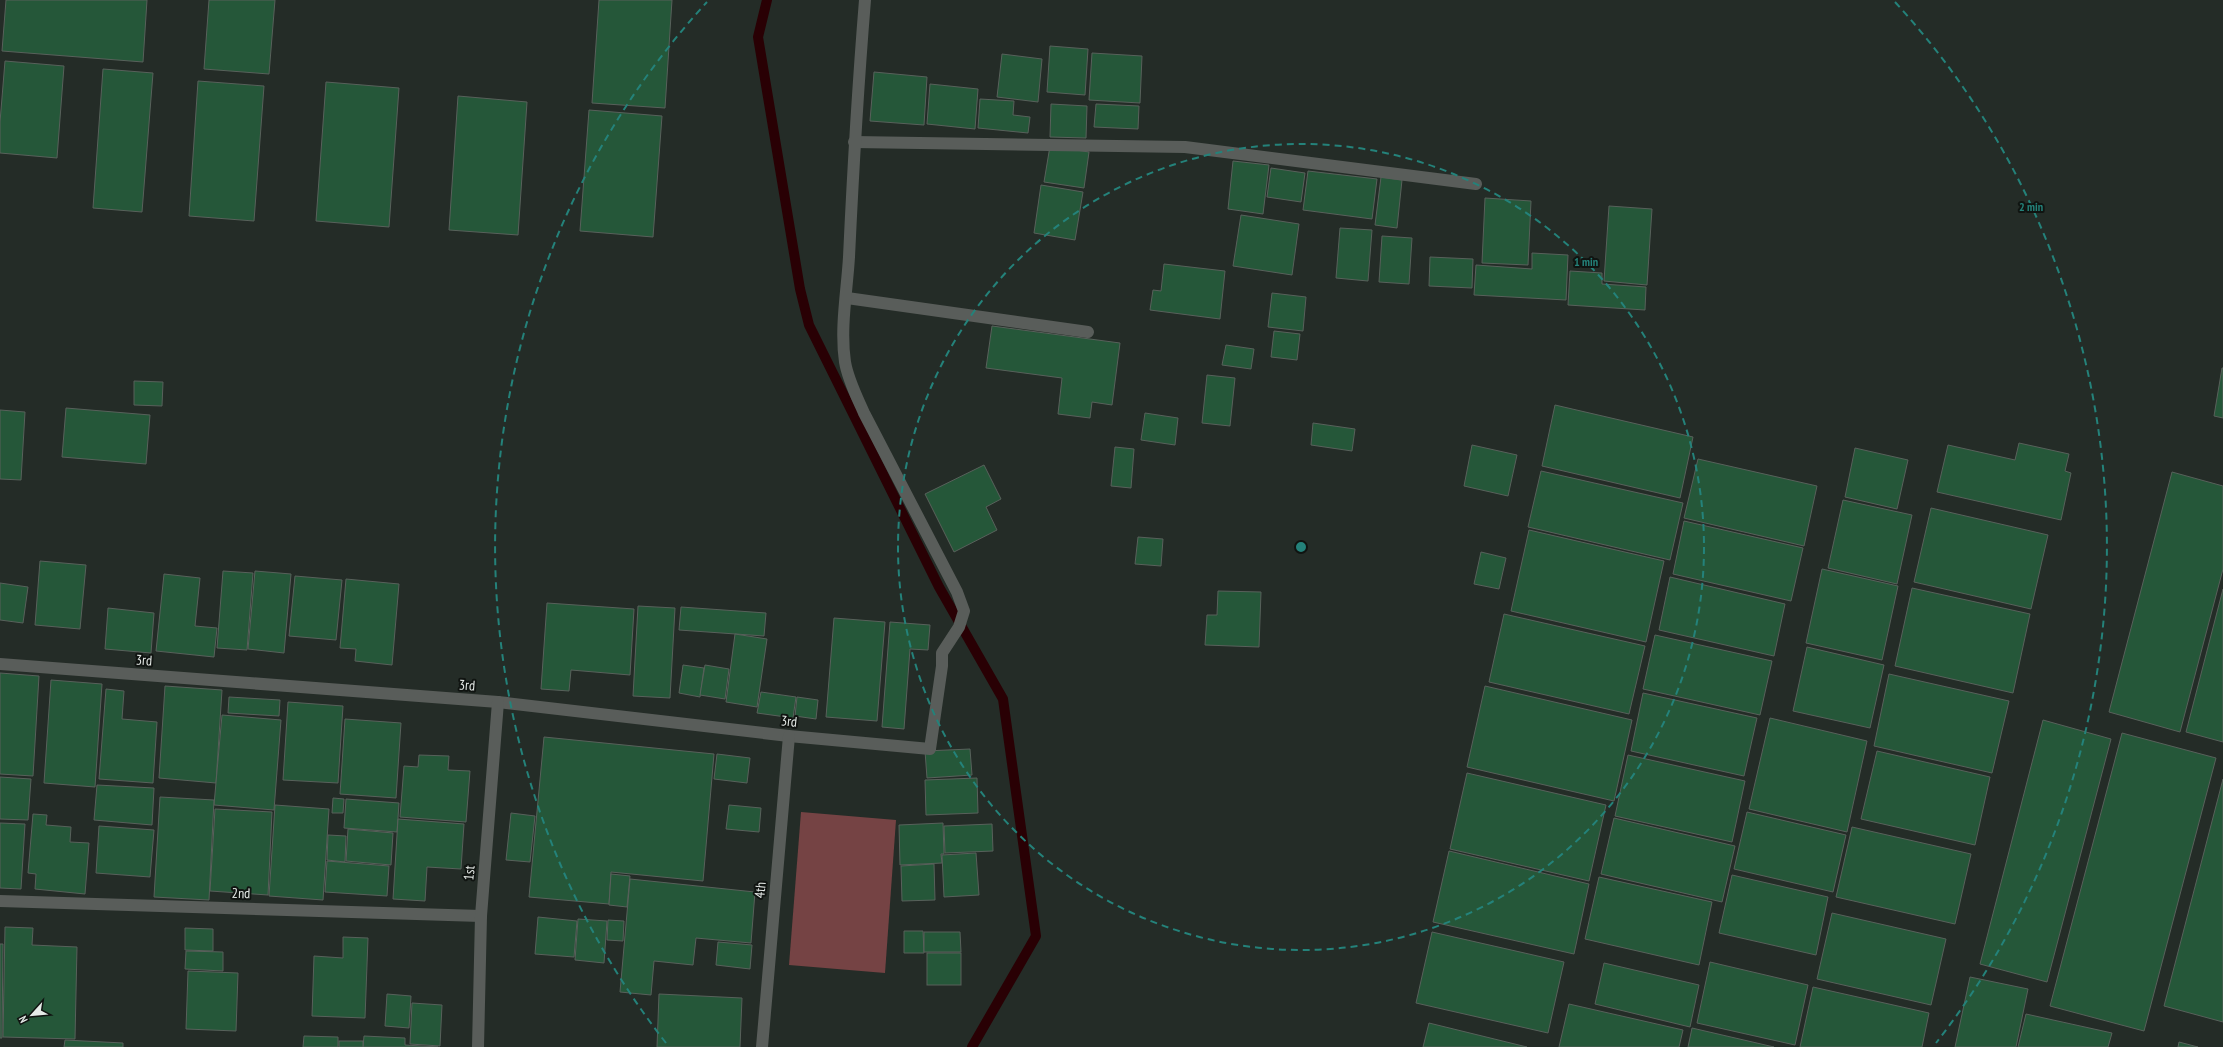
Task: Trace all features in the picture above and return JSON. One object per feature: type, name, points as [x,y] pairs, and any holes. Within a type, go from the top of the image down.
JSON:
[{"type":"street","points":[[865,0],[854,142],[847,298],[1088,332]]},
{"type":"street","points":[[854,142],[1186,147],[1476,184]]},
{"type":"street","name":"3rd","points":[[0,664],[498,702],[789,736],[930,749],[942,666],[942,653],[959,627],[964,611],[957,592],[853,389],[845,362],[843,328],[847,298]]},
{"type":"street","name":"1st","points":[[478,1047],[481,916],[498,702]]},
{"type":"street","name":"4th","points":[[762,1047],[789,736]]},
{"type":"street","name":"2nd","points":[[0,901],[481,916]]},
{"type":"shaded area","points":[[801,812],[896,820],[885,973],[789,965]]},
{"type":"building","points":[[6,0],[147,0],[143,62],[2,51]]},
{"type":"building","points":[[209,0],[275,0],[269,74],[204,69]]},
{"type":"building","points":[[599,0],[672,0],[665,108],[592,103]]},
{"type":"building","points":[[1050,46],[1088,49],[1085,95],[1047,92]]},
{"type":"building","points":[[1092,53],[1142,56],[1140,103],[1089,100]]},
{"type":"building","points":[[1002,54],[1042,59],[1038,102],[997,97]]},
{"type":"building","points":[[5,61],[64,66],[57,158],[0,153],[0,122]]},
{"type":"building","points":[[103,69],[153,73],[142,212],[93,208]]},
{"type":"building","points":[[874,72],[927,77],[924,125],[870,121]]},
{"type":"building","points":[[198,81],[264,86],[254,221],[189,216]]},
{"type":"building","points":[[326,82],[399,88],[389,227],[316,221]]},
{"type":"building","points":[[930,84],[978,89],[975,129],[927,124]]},
{"type":"building","points":[[458,96],[527,102],[518,235],[449,230]]},
{"type":"building","points":[[980,99],[1014,101],[1013,115],[1030,117],[1028,133],[978,128]]},
{"type":"building","points":[[1051,104],[1087,106],[1086,138],[1050,137]]},
{"type":"building","points":[[1096,104],[1139,106],[1138,129],[1094,127]]},
{"type":"building","points":[[589,110],[662,116],[653,237],[580,231]]},
{"type":"building","points":[[1050,146],[1089,152],[1084,188],[1044,182]]},
{"type":"building","points":[[1233,161],[1269,165],[1263,214],[1228,209]]},
{"type":"building","points":[[1271,168],[1305,173],[1301,202],[1267,197]]},
{"type":"building","points":[[1308,171],[1377,179],[1372,219],[1303,210]]},
{"type":"building","points":[[1381,177],[1402,180],[1397,228],[1375,225]]},
{"type":"building","points":[[1041,185],[1083,192],[1075,240],[1034,233]]},
{"type":"building","points":[[1485,198],[1531,201],[1528,265],[1482,263]]},
{"type":"building","points":[[1609,206],[1652,209],[1647,285],[1604,281]]},
{"type":"building","points":[[1241,215],[1299,224],[1292,275],[1233,266]]},
{"type":"building","points":[[1340,228],[1372,230],[1368,281],[1336,278]]},
{"type":"building","points":[[1382,236],[1412,238],[1409,284],[1379,282]]},
{"type":"building","points":[[1532,253],[1568,255],[1566,300],[1474,295],[1476,265],[1532,269]]},
{"type":"building","points":[[1430,257],[1473,259],[1472,288],[1429,286]]},
{"type":"building","points":[[1164,264],[1225,271],[1220,319],[1150,310],[1153,290],[1161,291]]},
{"type":"building","points":[[1570,271],[1602,273],[1602,284],[1646,287],[1645,310],[1568,305]]},
{"type":"building","points":[[1272,293],[1306,297],[1303,331],[1268,327]]},
{"type":"building","points":[[992,326],[1120,343],[1112,405],[1092,402],[1090,418],[1058,414],[1062,378],[986,368]]},
{"type":"building","points":[[1274,331],[1300,334],[1297,360],[1271,357]]},
{"type":"building","points":[[1226,345],[1254,349],[1251,369],[1222,365]]},
{"type":"building","points":[[2223,368],[2223,418],[2214,416]]},
{"type":"building","points":[[1207,375],[1235,378],[1230,426],[1202,423]]},
{"type":"building","points":[[134,381],[163,382],[162,406],[134,405]]},
{"type":"building","points":[[1555,405],[1693,437],[1680,498],[1542,466]]},
{"type":"building","points":[[66,408],[150,415],[146,464],[62,457]]},
{"type":"building","points":[[0,410],[25,412],[21,480],[0,479]]},
{"type":"building","points":[[1145,413],[1178,418],[1175,445],[1141,440]]},
{"type":"building","points":[[1313,423],[1355,429],[1352,451],[1311,445]]},
{"type":"building","points":[[2019,443],[2069,454],[2065,471],[2071,473],[2061,520],[1937,492],[1948,445],[2015,460]]},
{"type":"building","points":[[1472,445],[1517,455],[1508,496],[1464,486]]},
{"type":"building","points":[[1115,447],[1134,449],[1131,488],[1111,486]]},
{"type":"building","points":[[1855,448],[1908,460],[1897,509],[1845,497]]},
{"type":"building","points":[[1698,459],[1817,486],[1804,546],[1684,518]]},
{"type":"building","points":[[984,465],[1001,499],[986,507],[997,530],[954,552],[925,494]]},
{"type":"building","points":[[1541,471],[1683,503],[1670,560],[1528,527]]},
{"type":"building","points":[[2172,472],[2223,486],[2223,569],[2180,732],[2109,712]]},
{"type":"building","points":[[1843,500],[1912,515],[1897,584],[1828,568]]},
{"type":"building","points":[[1931,508],[2048,535],[2031,609],[1914,582]]},
{"type":"building","points":[[1684,521],[1803,548],[1791,601],[1673,574]]},
{"type":"building","points":[[1529,530],[1664,561],[1646,642],[1511,611]]},
{"type":"building","points":[[1138,537],[1163,539],[1161,566],[1135,564]]},
{"type":"building","points":[[1481,552],[1506,558],[1499,589],[1474,584]]},
{"type":"building","points":[[40,561],[86,565],[80,629],[35,625]]},
{"type":"building","points":[[1822,569],[1898,586],[1882,660],[1806,643]]},
{"type":"building","points":[[223,571],[253,573],[247,650],[217,648]]},
{"type":"building","points":[[255,571],[291,574],[284,653],[248,649]]},
{"type":"building","points":[[164,574],[200,578],[195,626],[217,628],[214,657],[156,651]]},
{"type":"building","points":[[295,576],[342,580],[336,640],[289,636]]},
{"type":"building","points":[[1670,577],[1785,604],[1774,656],[1659,630]]},
{"type":"building","points":[[346,579],[399,584],[392,665],[355,661],[356,649],[340,648]]},
{"type":"building","points":[[0,583],[28,587],[23,623],[0,620]]},
{"type":"building","points":[[1912,588],[2030,614],[2013,693],[1895,666]]},
{"type":"building","points":[[2223,589],[2223,742],[2186,732]]},
{"type":"building","points":[[1218,591],[1261,592],[1259,647],[1205,645],[1207,615],[1217,615]]},
{"type":"building","points":[[547,603],[634,609],[630,675],[571,670],[569,691],[541,689]]},
{"type":"building","points":[[638,606],[675,608],[670,698],[633,696]]},
{"type":"building","points":[[681,607],[766,613],[764,636],[679,630]]},
{"type":"building","points":[[108,608],[154,613],[151,653],[105,649]]},
{"type":"building","points":[[1504,614],[1645,646],[1629,714],[1489,682]]},
{"type":"building","points":[[834,618],[885,622],[877,721],[826,717]]},
{"type":"building","points":[[890,622],[930,625],[928,650],[910,649],[904,729],[882,727]]},
{"type":"building","points":[[735,634],[767,639],[757,707],[726,702]]},
{"type":"building","points":[[1655,635],[1772,661],[1760,715],[1643,689]]},
{"type":"building","points":[[1807,647],[1884,665],[1870,728],[1793,711]]},
{"type":"building","points":[[683,665],[704,668],[700,697],[679,693]]},
{"type":"building","points":[[705,665],[729,669],[725,699],[700,695]]},
{"type":"building","points":[[0,673],[39,676],[33,776],[0,774]]},
{"type":"building","points":[[1889,674],[2009,701],[1992,773],[1874,746]]},
{"type":"building","points":[[51,680],[102,684],[95,787],[44,783]]},
{"type":"building","points":[[165,686],[222,690],[216,783],[159,778]]},
{"type":"building","points":[[1485,686],[1632,720],[1614,801],[1467,767]]},
{"type":"building","points":[[106,689],[124,691],[122,719],[157,722],[153,783],[99,779]]},
{"type":"building","points":[[761,692],[796,697],[793,718],[757,713]]},
{"type":"building","points":[[1643,693],[1757,718],[1744,776],[1631,751]]},
{"type":"building","points":[[229,697],[280,700],[279,716],[228,713]]},
{"type":"building","points":[[797,697],[818,700],[816,719],[795,716]]},
{"type":"building","points":[[288,702],[343,706],[338,783],[283,780]]},
{"type":"building","points":[[222,715],[281,720],[274,810],[214,805]]},
{"type":"building","points":[[1770,718],[1867,741],[1847,832],[1749,809]]},
{"type":"building","points":[[345,719],[401,723],[396,798],[340,794]]},
{"type":"building","points":[[2043,720],[2111,739],[2047,982],[1980,964]]},
{"type":"building","points":[[2122,733],[2216,758],[2144,1031],[2050,1006]]},
{"type":"building","points":[[544,737],[714,754],[703,881],[611,872],[609,904],[529,897]]},
{"type":"building","points":[[970,749],[972,775],[927,778],[925,751]]},
{"type":"building","points":[[1877,751],[1990,777],[1975,845],[1861,819]]},
{"type":"building","points":[[717,754],[750,758],[747,783],[714,779]]},
{"type":"building","points":[[419,755],[449,756],[448,770],[470,771],[466,822],[400,817],[404,766],[418,767]]},
{"type":"building","points":[[1628,755],[1745,781],[1732,842],[1615,816]]},
{"type":"building","points":[[1467,773],[1606,805],[1589,881],[1450,849]]},
{"type":"building","points":[[0,777],[31,779],[28,820],[0,819]]},
{"type":"building","points":[[977,778],[978,813],[926,815],[925,780]]},
{"type":"building","points":[[2223,779],[2223,1022],[2164,1006]]},
{"type":"building","points":[[97,785],[154,788],[152,825],[94,820]]},
{"type":"building","points":[[160,797],[214,800],[209,900],[154,897]]},
{"type":"building","points":[[333,798],[344,799],[343,813],[332,813]]},
{"type":"building","points":[[346,799],[399,803],[397,832],[344,828]]},
{"type":"building","points":[[275,805],[329,809],[323,900],[269,896]]},
{"type":"building","points":[[729,805],[761,808],[759,832],[726,829]]},
{"type":"building","points":[[215,809],[272,812],[268,895],[210,891]]},
{"type":"building","points":[[1747,812],[1846,835],[1833,892],[1734,869]]},
{"type":"building","points":[[511,813],[535,816],[530,862],[506,860]]},
{"type":"building","points":[[33,814],[47,815],[46,825],[71,827],[70,842],[89,843],[85,894],[35,889],[36,874],[28,873]]},
{"type":"building","points":[[1614,818],[1735,846],[1722,902],[1601,874]]},
{"type":"building","points":[[398,819],[464,824],[461,869],[427,867],[425,901],[393,899]]},
{"type":"building","points":[[0,823],[25,824],[21,889],[0,888]]},
{"type":"building","points":[[943,823],[944,854],[941,854],[942,863],[900,865],[899,825]]},
{"type":"building","points":[[992,824],[993,851],[945,853],[944,826]]},
{"type":"building","points":[[99,826],[154,830],[150,877],[96,873]]},
{"type":"building","points":[[1852,827],[1971,854],[1955,924],[1836,897]]},
{"type":"building","points":[[348,829],[393,833],[391,865],[346,861]]},
{"type":"building","points":[[328,835],[346,836],[345,862],[327,860]]},
{"type":"building","points":[[1449,851],[1589,884],[1574,954],[1433,922]]},
{"type":"building","points":[[976,853],[979,895],[944,897],[942,855]]},
{"type":"building","points":[[327,861],[389,866],[387,896],[325,892]]},
{"type":"building","points":[[934,864],[935,900],[902,901],[901,866]]},
{"type":"building","points":[[611,874],[630,876],[627,907],[609,905]]},
{"type":"building","points":[[1732,875],[1828,897],[1816,955],[1719,933]]},
{"type":"building","points":[[1599,877],[1712,902],[1699,965],[1585,939]]},
{"type":"building","points":[[630,879],[755,892],[751,943],[696,938],[693,965],[654,961],[651,995],[620,992]]},
{"type":"building","points":[[1832,913],[1946,939],[1931,1005],[1817,979]]},
{"type":"building","points":[[538,917],[577,921],[574,957],[535,954]]},
{"type":"building","points":[[578,919],[607,921],[604,963],[575,960]]},
{"type":"building","points":[[608,920],[624,921],[623,941],[607,940]]},
{"type":"building","points":[[5,927],[33,928],[32,945],[77,947],[75,1039],[3,1037]]},
{"type":"building","points":[[185,928],[213,929],[213,951],[185,950]]},
{"type":"building","points":[[904,931],[923,931],[924,953],[904,953]]},
{"type":"building","points":[[924,932],[960,932],[961,952],[924,952]]},
{"type":"building","points":[[1432,932],[1564,962],[1548,1033],[1416,1003]]},
{"type":"building","points":[[343,937],[368,938],[365,1018],[312,1016],[314,956],[343,958]]},
{"type":"building","points":[[718,942],[752,945],[750,969],[716,965]]},
{"type":"building","points":[[0,944],[3,944],[2,1038],[0,1038]]},
{"type":"building","points":[[186,951],[223,952],[223,971],[185,969]]},
{"type":"building","points":[[927,953],[961,953],[961,985],[927,985]]},
{"type":"building","points":[[1710,962],[1808,985],[1795,1045],[1697,1023]]},
{"type":"building","points":[[1604,963],[1699,985],[1690,1027],[1595,1004]]},
{"type":"building","points":[[188,971],[238,973],[236,1031],[186,1029]]},
{"type":"building","points":[[1970,977],[2028,989],[2016,1047],[1955,1047]]},
{"type":"building","points":[[1813,987],[1929,1013],[1922,1047],[1800,1047]]},
{"type":"building","points":[[387,994],[411,996],[409,1028],[385,1026]]},
{"type":"building","points":[[659,994],[742,998],[740,1047],[657,1047]]},
{"type":"building","points":[[412,1003],[442,1005],[440,1046],[410,1044]]},
{"type":"building","points":[[1569,1004],[1683,1030],[1679,1047],[1559,1047]]},
{"type":"building","points":[[2026,1014],[2112,1033],[2108,1047],[2018,1047]]},
{"type":"building","points":[[1429,1023],[1527,1047],[1423,1047]]},
{"type":"building","points":[[1692,1028],[1774,1047],[1688,1047]]},
{"type":"building","points":[[304,1036],[338,1037],[338,1047],[303,1047]]},
{"type":"building","points":[[364,1036],[405,1038],[405,1045],[438,1047],[363,1047]]},
{"type":"building","points":[[65,1040],[123,1043],[123,1047],[64,1047]]},
{"type":"building","points":[[339,1041],[363,1041],[363,1047],[339,1047]]},
{"type":"building","points":[[2179,1042],[2198,1047],[2178,1047]]},
{"type":"waterway","points":[[767,0],[758,37],[800,289],[809,325],[939,587],[1003,699],[1036,936],[972,1047]]}]
